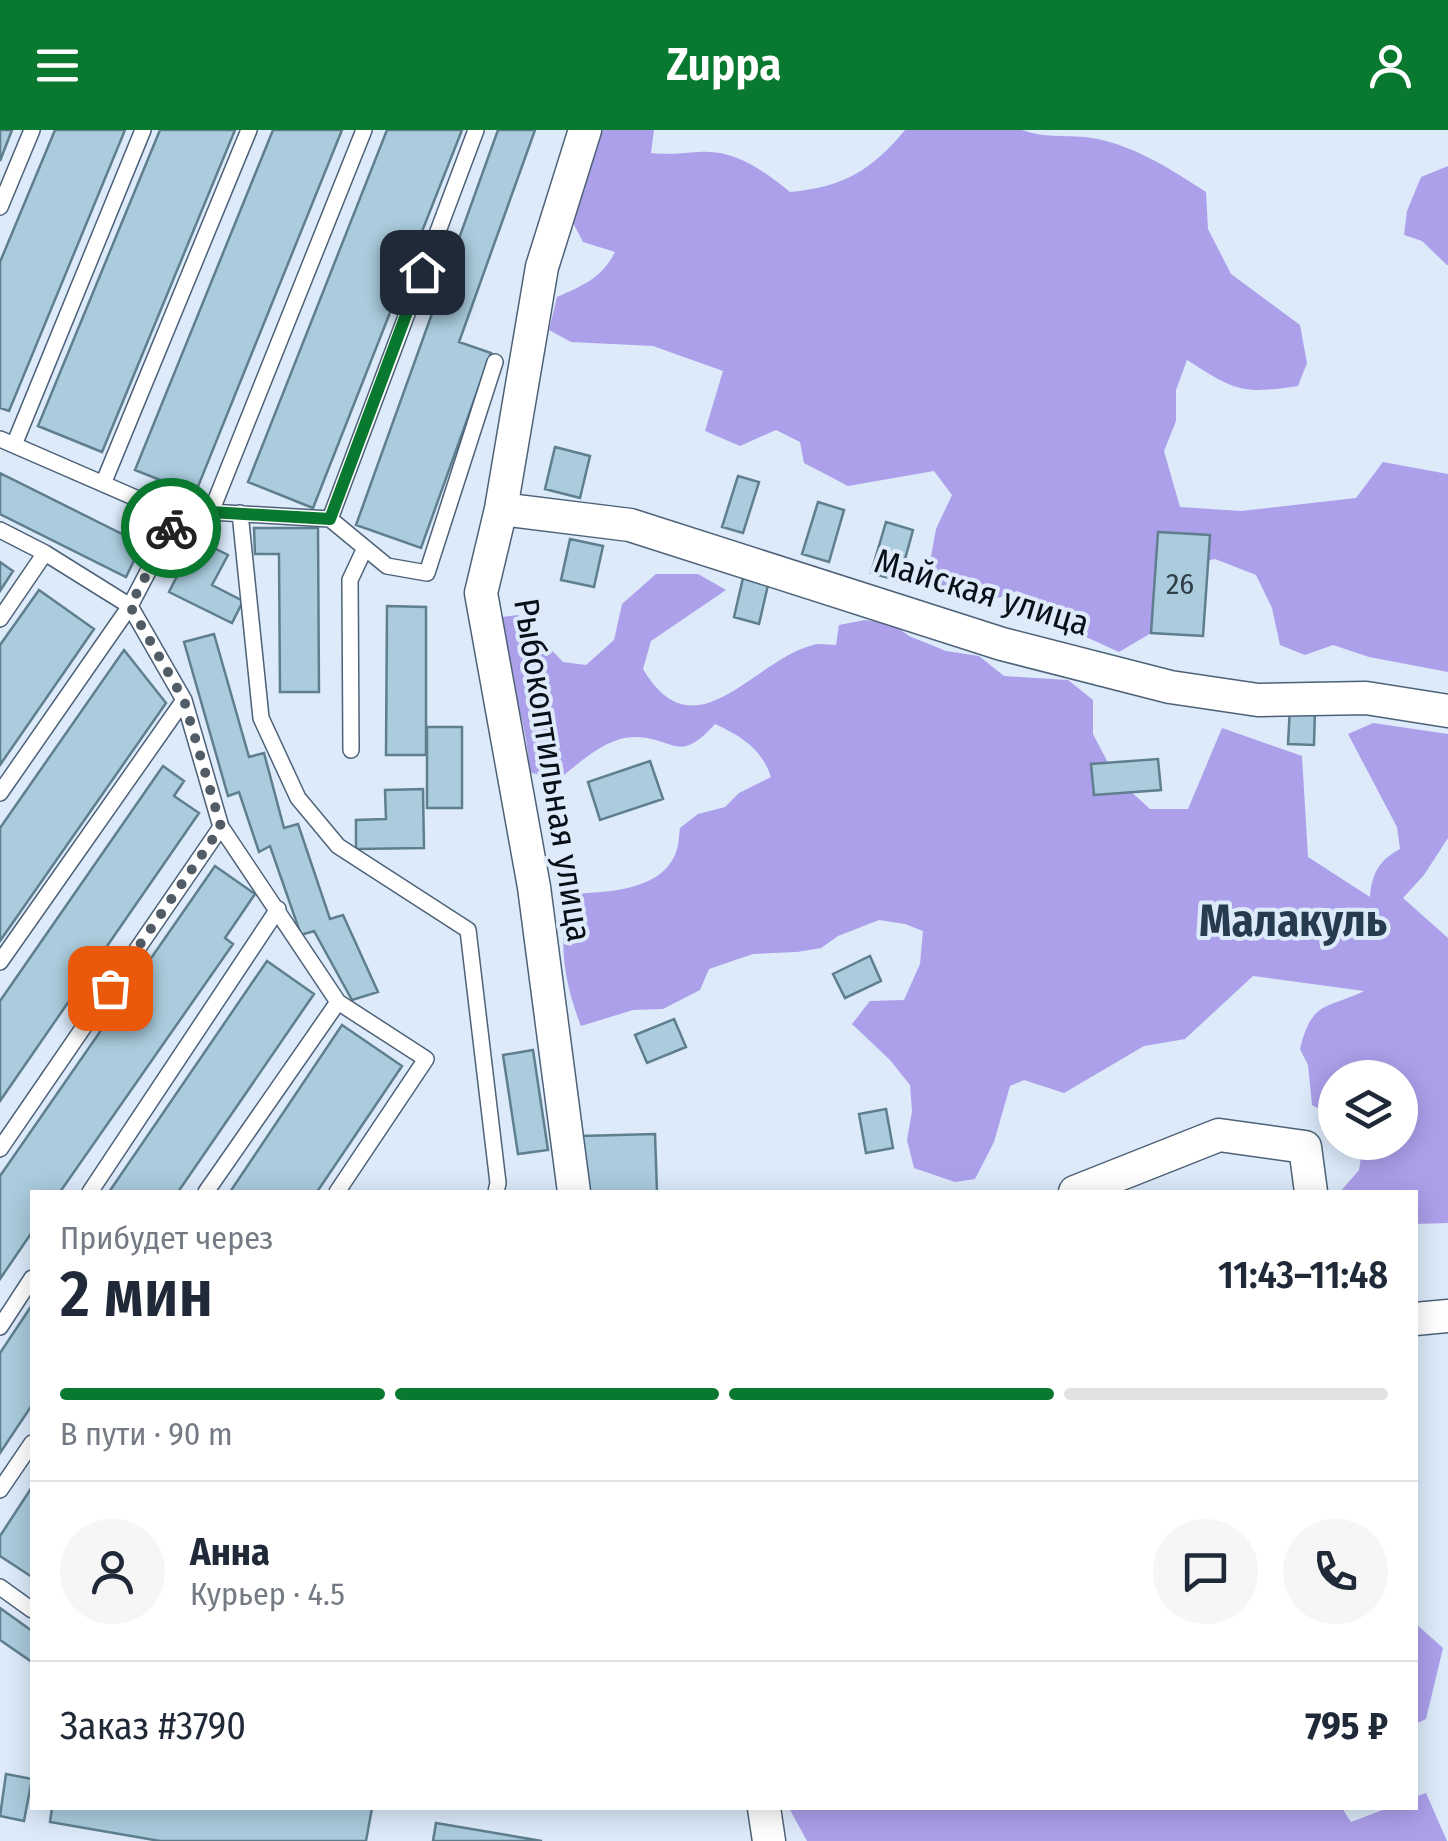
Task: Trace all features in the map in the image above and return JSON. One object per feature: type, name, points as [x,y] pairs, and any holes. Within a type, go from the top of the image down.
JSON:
[{"type":"street","name":"Рыбокоптильная улица","points":[[574,1190],[534,888],[481,592],[501,509],[542,266],[586,130]]},
{"type":"street","name":"Майская улица","points":[[501,509],[630,526],[1002,644],[1170,687],[1258,700],[1366,698],[1448,711]]},
{"type":"street","points":[[1080,1190],[1219,1135],[1305,1147],[1311,1190]]},
{"type":"street","points":[[1418,1320],[1448,1316]]},
{"type":"street","points":[[764,1810],[769,1841]]},
{"type":"lane","points":[[0,207],[32,130]]},
{"type":"lane","points":[[143,130],[7,442],[178,516],[211,512],[330,519],[387,566],[427,572],[495,362]]},
{"type":"lane","points":[[103,484],[249,130]]},
{"type":"lane","points":[[211,512],[364,130]]},
{"type":"lane","points":[[330,519],[476,130]]},
{"type":"lane","points":[[240,513],[261,718],[298,798],[338,846],[468,930],[496,1190]]},
{"type":"lane","points":[[0,794],[130,606],[178,516]]},
{"type":"lane","points":[[0,530],[130,606],[184,700],[221,827],[338,1002],[426,1059],[338,1190]]},
{"type":"lane","points":[[350,750],[350,580],[365,548]]},
{"type":"lane","points":[[0,619],[45,554]]},
{"type":"lane","points":[[0,962],[184,700]]},
{"type":"lane","points":[[0,1149],[221,827]]},
{"type":"lane","points":[[91,1190],[278,909]]},
{"type":"lane","points":[[207,1190],[338,1002]]},
{"type":"lane","points":[[0,1327],[30,1281]]},
{"type":"lane","points":[[0,1490],[30,1446]]},
{"type":"lane","points":[[0,1588],[30,1609]]},
{"type":"shaded area","points":[[600,130],[654,130],[651,153],[725,154],[759,169],[790,192],[826,186],[855,174],[880,156],[905,130],[1022,130],[1085,137],[1117,144],[1148,157],[1192,183],[1206,192],[1208,229],[1231,274],[1300,325],[1307,363],[1298,386],[1250,390],[1228,384],[1187,360],[1176,390],[1176,421],[1164,451],[1180,507],[1241,511],[1356,498],[1383,462],[1448,474],[1448,672],[1369,657],[1333,645],[1305,655],[1280,645],[1272,608],[1256,575],[1215,559],[1177,567],[1151,633],[1119,652],[1084,636],[1055,607],[1017,591],[979,602],[950,595],[927,578],[936,529],[952,495],[934,471],[848,486],[804,463],[800,442],[776,430],[740,446],[705,431],[723,371],[653,346],[571,342],[549,330],[557,297],[598,275],[615,252],[583,242],[570,217]]},
{"type":"shaded area","points":[[1448,166],[1447,265],[1422,241],[1404,235],[1407,211],[1421,177]]},
{"type":"shaded area","points":[[656,574],[698,574],[726,590],[651,641],[643,669],[663,694],[683,704],[704,704],[725,696],[791,654],[813,645],[836,645],[839,625],[865,620],[891,623],[909,636],[946,651],[979,656],[1004,676],[1068,680],[1093,700],[1093,734],[1116,778],[1150,809],[1188,809],[1222,728],[1302,756],[1308,857],[1370,897],[1378,869],[1400,849],[1397,827],[1348,734],[1373,723],[1448,734],[1448,838],[1403,898],[1448,938],[1448,1223],[1418,1224],[1418,1190],[1342,1190],[1359,1170],[1360,1160],[1418,1160],[1418,1060],[1318,1060],[1318,1108],[1312,1105],[1308,1065],[1300,1049],[1310,1021],[1323,1008],[1364,991],[1253,976],[1185,1039],[1144,1046],[1064,1093],[1024,1080],[1010,1086],[994,1142],[975,1179],[955,1182],[914,1168],[907,1140],[912,1111],[910,1085],[852,1024],[870,1001],[904,1000],[920,964],[923,931],[879,920],[838,936],[821,948],[753,954],[709,969],[700,990],[663,1009],[633,1010],[581,1026],[564,961],[570,894],[630,887],[658,875],[676,852],[680,828],[698,814],[725,807],[739,793],[771,777],[749,744],[715,724],[684,746],[635,737],[614,741],[558,780],[529,772],[524,728],[504,651],[502,617],[518,615],[563,662],[586,665],[614,640],[622,604]]},
{"type":"shaded area","points":[[1418,1626],[1443,1648],[1426,1719],[1418,1723]]},
{"type":"shaded area","points":[[1426,1793],[1447,1841],[807,1841],[790,1810],[1343,1810],[1351,1822],[1383,1810],[1418,1810],[1418,1796]]},
{"type":"building","points":[[0,130],[12,130],[0,161]]},
{"type":"building","points":[[55,130],[125,130],[9,411],[0,408],[0,262]]},
{"type":"building","points":[[160,130],[235,130],[102,452],[38,426]]},
{"type":"building","points":[[273,130],[342,130],[195,494],[135,470]]},
{"type":"building","points":[[387,130],[462,130],[313,508],[248,482]]},
{"type":"building","points":[[498,130],[535,130],[459,342],[491,353],[421,548],[356,525]]},
{"type":"building","points":[[555,447],[590,456],[580,498],[545,489]]},
{"type":"building","points":[[0,473],[142,544],[126,577],[0,514]]},
{"type":"building","points":[[738,476],[759,482],[743,533],[722,527]]},
{"type":"building","points":[[818,502],[844,510],[829,562],[802,554]]},
{"type":"building","points":[[886,522],[913,530],[899,581],[871,573]]},
{"type":"building","points":[[254,528],[318,528],[319,692],[280,692],[279,554],[255,554]]},
{"type":"building","points":[[1158,532],[1210,535],[1203,636],[1151,633]]},
{"type":"building","points":[[196,539],[228,555],[212,585],[243,601],[232,623],[169,592]]},
{"type":"building","points":[[570,539],[603,546],[594,587],[561,580]]},
{"type":"building","points":[[0,562],[13,571],[0,591]]},
{"type":"building","points":[[743,578],[768,585],[759,624],[734,617]]},
{"type":"building","points":[[39,590],[94,629],[0,765],[0,645]]},
{"type":"building","points":[[387,606],[426,607],[426,755],[386,755]]},
{"type":"building","points":[[214,634],[249,757],[264,753],[284,828],[298,824],[330,919],[343,915],[378,992],[352,1000],[314,931],[301,935],[270,846],[259,852],[239,792],[228,796],[184,642]]},
{"type":"building","points":[[124,650],[166,703],[0,941],[0,828]]},
{"type":"building","points":[[1290,707],[1315,708],[1314,745],[1288,744]]},
{"type":"building","points":[[427,727],[462,727],[462,808],[427,808]]},
{"type":"building","points":[[1158,759],[1161,790],[1094,795],[1091,764]]},
{"type":"building","points":[[650,761],[663,799],[600,820],[588,782]]},
{"type":"building","points":[[163,766],[184,781],[174,796],[199,813],[0,1101],[0,1001]]},
{"type":"building","points":[[423,789],[424,848],[356,849],[356,820],[386,819],[385,790]]},
{"type":"building","points":[[215,866],[255,894],[225,938],[233,944],[61,1190],[30,1190],[30,1235],[0,1279],[0,1176]]},
{"type":"building","points":[[870,956],[881,981],[845,998],[833,974]]},
{"type":"building","points":[[267,961],[314,994],[179,1190],[110,1190]]},
{"type":"building","points":[[674,1019],[686,1047],[647,1063],[635,1035]]},
{"type":"building","points":[[342,1025],[402,1066],[318,1190],[231,1190]]},
{"type":"building","points":[[533,1050],[548,1150],[518,1154],[503,1055]]},
{"type":"building","points":[[886,1109],[893,1148],[866,1153],[859,1114]]},
{"type":"building","points":[[655,1134],[657,1190],[582,1190],[581,1136]]},
{"type":"building","points":[[30,1308],[30,1408],[0,1453],[0,1353]]},
{"type":"building","points":[[30,1490],[30,1576],[0,1556],[0,1536]]},
{"type":"building","points":[[0,1608],[30,1630],[30,1661],[0,1640]]},
{"type":"building","points":[[6,1774],[30,1779],[24,1821],[0,1816]]},
{"type":"building","points":[[52,1810],[372,1810],[366,1841],[160,1841],[50,1822]]},
{"type":"building","points":[[436,1823],[542,1841],[433,1841]]},
{"type":"way so far","points":[[110,988],[221,827],[184,700],[130,606],[171,528]]},
{"type":"district","name":"Малакуль","points":[[1293,921]]},
{"type":"route","points":[[171,528],[178,516],[211,512],[330,519],[422,272]]}]
